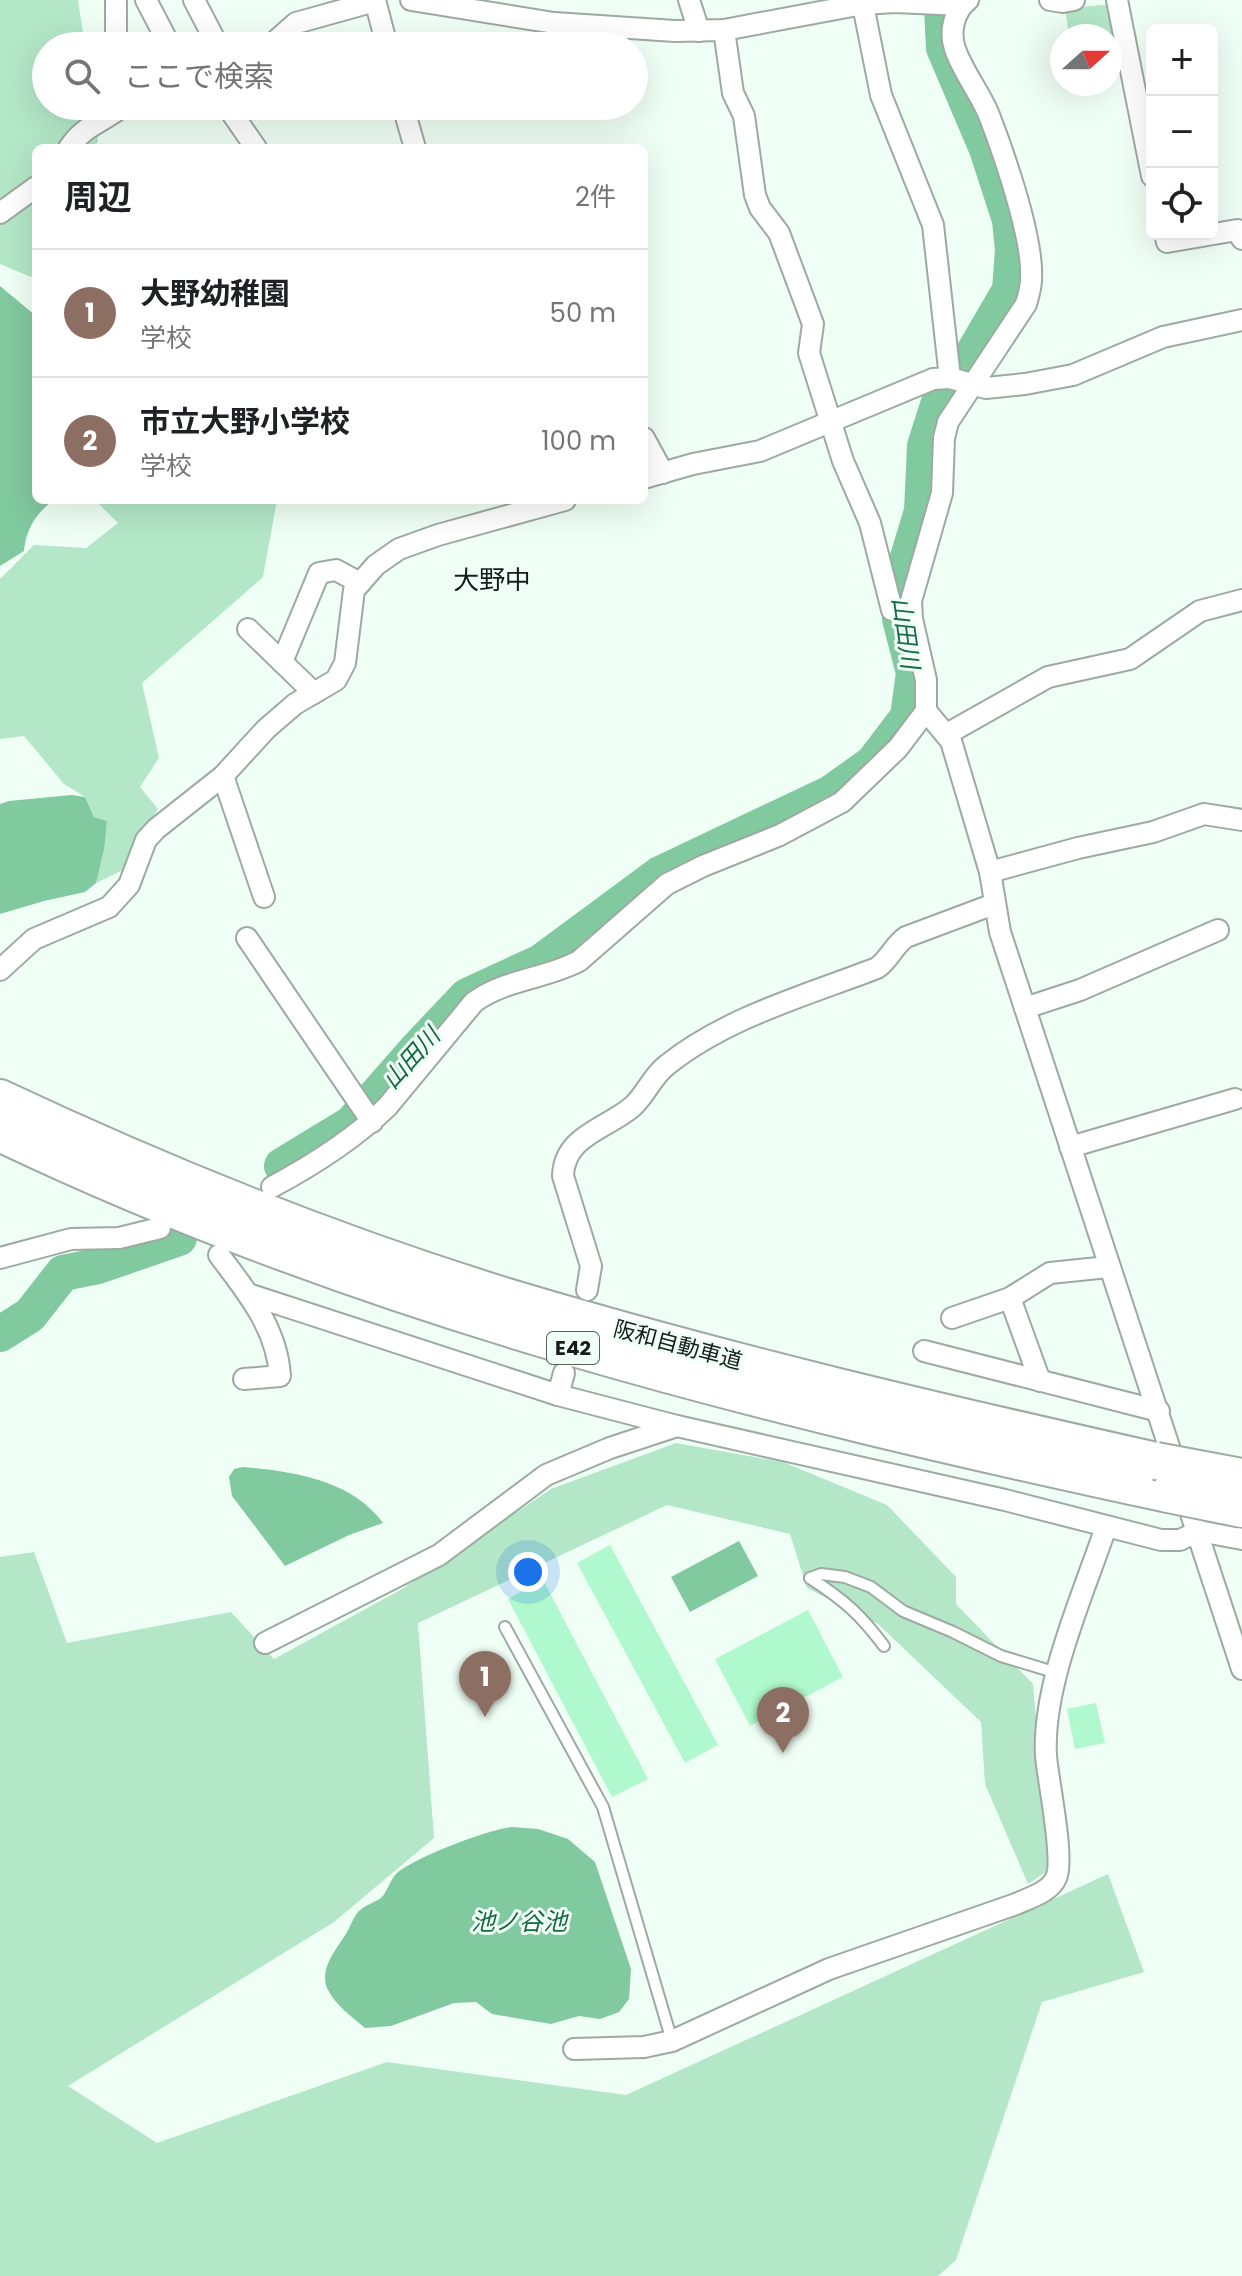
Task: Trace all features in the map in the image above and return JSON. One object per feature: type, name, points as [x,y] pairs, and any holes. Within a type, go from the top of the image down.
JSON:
[{"type":"highway","name":"阪和自動車道","points":[[0,1098],[164,1173],[276,1217],[515,1299],[891,1402],[1242,1477]]},
{"type":"highway","name":"阪和自動車道","points":[[0,1133],[166,1208],[279,1252],[505,1329],[882,1430],[1242,1509]]},
{"type":"street","points":[[116,0],[116,32]]},
{"type":"street","points":[[146,0],[163,32]]},
{"type":"street","points":[[194,0],[211,32]]},
{"type":"street","points":[[286,32],[296,23],[375,0],[383,32]]},
{"type":"street","points":[[411,0],[554,23],[699,31],[724,30],[863,2],[965,2]]},
{"type":"street","points":[[689,0],[699,31]]},
{"type":"street","points":[[1050,0],[1074,0]]},
{"type":"street","points":[[1117,0],[1150,168]]},
{"type":"street","points":[[863,2],[881,95],[933,225],[950,378]]},
{"type":"street","points":[[902,609],[913,591],[935,525],[942,493],[944,438],[948,422],[1026,304],[1031,282],[1030,257],[1012,186],[988,115],[955,48],[953,22],[965,2]]},
{"type":"street","points":[[272,1187],[372,1122],[474,1002],[505,985],[562,970],[579,961],[667,884],[780,835],[842,802],[898,748],[926,711],[926,680],[870,523],[829,422],[809,353],[813,324],[779,233],[760,208],[755,195],[744,116],[733,93],[724,30]]},
{"type":"street","points":[[71,144],[78,133],[99,120]]},
{"type":"street","points":[[237,120],[253,144]]},
{"type":"street","points":[[407,120],[414,144]]},
{"type":"street","points":[[0,213],[32,190]]},
{"type":"street","points":[[1218,233],[1237,230],[1242,239]]},
{"type":"street","points":[[648,455],[653,476],[693,464],[760,451],[933,379],[950,378],[986,388],[1073,375],[1163,337],[1242,320]]},
{"type":"street","points":[[0,970],[34,939],[109,907],[129,885],[146,840],[156,829],[223,776],[266,729],[295,704],[336,680],[345,663],[354,590],[376,565],[399,549],[537,504]]},
{"type":"street","points":[[282,662],[319,573],[336,570],[360,583]]},
{"type":"street","points":[[947,734],[1048,677],[1130,659],[1200,611],[1242,600]]},
{"type":"street","points":[[248,629],[314,693]]},
{"type":"street","points":[[926,711],[947,734],[990,872],[1000,932],[1242,1669]]},
{"type":"street","points":[[223,776],[264,897]]},
{"type":"street","points":[[990,872],[1153,832],[1204,814],[1242,820]]},
{"type":"street","points":[[587,1290],[591,1266],[563,1176],[563,1165],[570,1148],[633,1106],[663,1068],[685,1050],[778,1006],[877,968],[906,937],[994,904]]},
{"type":"street","points":[[1025,1008],[1080,990],[1218,930]]},
{"type":"street","points":[[247,938],[372,1122]]},
{"type":"street","points":[[1070,1147],[1235,1099]]},
{"type":"street","points":[[0,1258],[71,1239],[119,1238],[160,1228]]},
{"type":"street","points":[[219,1255],[248,1294],[274,1341],[280,1376],[244,1379]]},
{"type":"street","points":[[952,1318],[1010,1298],[1050,1273],[1108,1267]]},
{"type":"street","points":[[248,1294],[558,1395],[677,1426],[1005,1500],[1170,1541],[1199,1531],[1242,1539]]},
{"type":"street","points":[[1010,1298],[1040,1381]]},
{"type":"street","points":[[924,1351],[1159,1411]]},
{"type":"street","points":[[558,1395],[564,1373]]},
{"type":"street","points":[[265,1643],[439,1555],[546,1475],[610,1448],[677,1426]]},
{"type":"street","points":[[574,2049],[644,2047],[672,2041],[829,1969],[1016,1904],[1049,1886],[1056,1878],[1059,1858],[1046,1754],[1048,1720],[1057,1673],[1106,1527]]},
{"type":"lane","points":[[884,1646],[862,1617],[844,1600],[810,1578],[821,1574],[845,1577],[871,1587],[903,1611],[1001,1656],[1057,1673]]},
{"type":"lane","points":[[505,1627],[603,1807],[672,2041]]},
{"type":"shaded area","points":[[0,0],[78,0],[83,32],[32,32],[32,120],[95,120],[98,141],[96,144],[32,144],[32,275],[0,264]]},
{"type":"shaded area","points":[[1115,4],[1118,24],[1067,24],[1065,8]]},
{"type":"shaded area","points":[[99,504],[276,504],[263,577],[142,683],[159,758],[140,787],[158,809],[123,870],[96,883],[107,821],[94,817],[85,797],[64,784],[24,736],[0,739],[0,579],[34,545],[86,548],[118,523]]},
{"type":"shaded area","points":[[676,1443],[783,1462],[887,1505],[956,1577],[956,1604],[1033,1684],[1049,1870],[1028,1884],[985,1784],[981,1722],[878,1624],[807,1588],[790,1534],[667,1505],[418,1623],[434,1838],[334,1922],[68,2086],[157,2143],[387,2062],[626,2095],[1108,1874],[1144,1972],[1042,2002],[956,2260],[938,2276],[0,2276],[0,1557],[34,1552],[67,1643],[231,1612],[274,1659],[402,1589],[551,1489]]},
{"type":"water","points":[[0,286],[32,313],[32,504],[49,504],[33,522],[24,551],[0,566]]},
{"type":"water","points":[[72,795],[85,797],[94,817],[107,821],[96,883],[85,892],[0,914],[0,804]]},
{"type":"water","points":[[234,1469],[281,1471],[338,1487],[370,1508],[383,1523],[349,1535],[285,1566],[232,1496],[229,1477]]},
{"type":"water","points":[[739,1541],[758,1576],[690,1612],[671,1577]]},
{"type":"water","name":"池ノ谷池","points":[[512,1827],[538,1829],[568,1839],[595,1862],[631,1969],[629,1999],[619,2012],[600,2019],[579,2016],[551,2024],[492,2014],[476,2002],[454,2003],[391,2026],[365,2028],[334,1999],[325,1980],[327,1965],[357,1913],[381,1898],[395,1875],[407,1866],[471,1838]]},
{"type":"building","points":[[610,1545],[718,1745],[685,1763],[577,1563]]},
{"type":"building","points":[[543,1580],[648,1779],[612,1797],[508,1599]]},
{"type":"building","points":[[808,1610],[843,1677],[750,1726],[715,1659]]},
{"type":"building","points":[[1096,1703],[1105,1743],[1075,1749],[1067,1709]]},
{"type":"waterway","name":"山田川","points":[[282,1166],[351,1124],[467,996],[541,962],[660,874],[831,793],[873,763],[908,717],[914,673],[900,619],[900,584],[922,511],[925,446],[941,396],[968,362],[1010,290],[1013,250],[1010,220],[987,149],[944,48],[942,8],[947,0]]},
{"type":"waterway","name":"山田川","points":[[0,1334],[30,1315],[63,1273],[98,1266],[179,1238]]},
{"type":"place","name":"大野幼稚園","points":[[485,1717]]},
{"type":"place","name":"市立大野小学校","points":[[783,1753]]},
{"type":"district","name":"大野中","points":[[492,580]]}]
